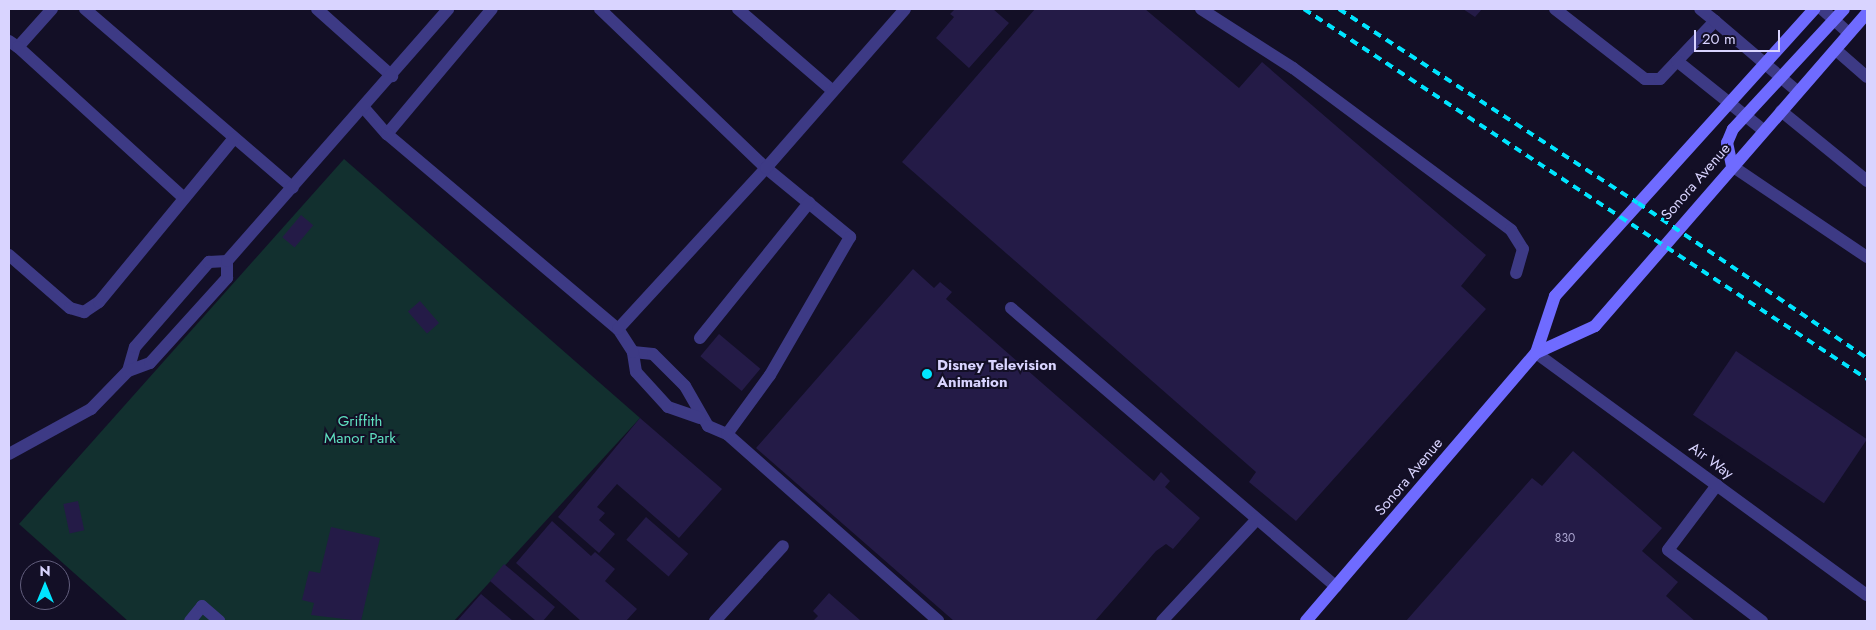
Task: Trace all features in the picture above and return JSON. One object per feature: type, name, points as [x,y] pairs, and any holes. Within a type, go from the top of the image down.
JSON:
[{"type":"main road","name":"Sonora Avenue","points":[[1306,621],[1536,353],[1555,296],[1764,62],[1814,9]]},
{"type":"main road","points":[[1732,166],[1727,143],[1745,116],[1844,9]]},
{"type":"main road","name":"Sonora Avenue","points":[[1536,353],[1595,326],[1763,130],[1867,13]]},
{"type":"street","points":[[52,9],[13,44],[184,198]]},
{"type":"street","points":[[85,9],[293,188]]},
{"type":"street","points":[[317,9],[392,76]]},
{"type":"street","points":[[128,371],[150,364],[227,278],[227,261],[364,108],[448,9]]},
{"type":"street","points":[[388,134],[492,9]]},
{"type":"street","points":[[600,9],[766,168],[850,237],[770,376],[727,434]]},
{"type":"street","points":[[738,9],[833,91]]},
{"type":"street","points":[[618,329],[766,168],[905,9]]},
{"type":"street","points":[[1201,9],[1293,68],[1511,230],[1523,249],[1516,273]]},
{"type":"street","points":[[1555,9],[1645,79],[1660,79],[1715,21]]},
{"type":"street","points":[[1700,9],[1782,76],[1798,92]]},
{"type":"street","points":[[1822,9],[1850,34]]},
{"type":"street","points":[[1836,50],[1867,77]]},
{"type":"street","points":[[1677,61],[1763,130]]},
{"type":"street","points":[[364,108],[388,134],[618,329],[633,352],[636,372],[668,407],[700,418]]},
{"type":"street","points":[[1781,111],[1867,181]]},
{"type":"street","points":[[9,255],[70,308],[84,312],[99,302],[234,138]]},
{"type":"street","points":[[1732,166],[1867,257]]},
{"type":"street","points":[[700,338],[810,203]]},
{"type":"street","points":[[9,454],[91,409],[128,371],[135,347],[209,262],[227,261]]},
{"type":"street","points":[[1011,308],[1336,587]]},
{"type":"street","points":[[633,352],[653,354],[685,386],[700,418],[708,426],[727,434],[938,621]]},
{"type":"street","name":"Air Way","points":[[1536,353],[1867,594]]},
{"type":"street","points":[[1717,486],[1668,550],[1762,621]]},
{"type":"street","points":[[1162,621],[1257,519]]},
{"type":"street","points":[[716,621],[783,546]]},
{"type":"street","points":[[190,621],[202,606],[219,621]]},
{"type":"green space","name":"Griffith Manor Park","points":[[344,159],[640,418],[454,621],[128,621],[70,569],[70,560],[59,560],[19,524]]},
{"type":"building","points":[[955,9],[993,9],[1009,23],[969,68],[936,38],[954,17],[950,14]]},
{"type":"building","points":[[1035,9],[1145,9],[1239,88],[1262,62],[1486,255],[1461,286],[1486,309],[1296,521],[1249,482],[1256,472],[902,162]]},
{"type":"building","points":[[1463,9],[1482,9],[1475,17]]},
{"type":"building","points":[[301,215],[313,225],[295,247],[282,237]]},
{"type":"building","name":"Disney Television Animation","points":[[913,269],[934,288],[940,282],[952,292],[946,299],[1154,481],[1161,472],[1170,481],[1165,487],[1200,518],[1173,549],[1166,544],[1156,551],[1095,621],[954,621],[756,448]]},
{"type":"building","points":[[420,301],[439,323],[427,333],[408,311]]},
{"type":"building","points":[[719,334],[760,369],[742,391],[700,356]]},
{"type":"building","points":[[1736,351],[1867,439],[1824,503],[1693,415]]},
{"type":"building","points":[[640,418],[722,489],[679,538],[617,484],[597,507],[605,513],[599,520],[615,534],[599,553],[558,517]]},
{"type":"building","points":[[1573,451],[1662,528],[1642,551],[1678,582],[1666,596],[1695,621],[1406,621],[1532,478],[1542,486]]},
{"type":"building","points":[[78,501],[84,530],[70,533],[63,504]]},
{"type":"building","points":[[646,517],[688,554],[669,576],[626,540]]},
{"type":"building","points":[[552,521],[591,556],[595,552],[615,569],[605,581],[637,609],[626,621],[581,621],[516,563]]},
{"type":"building","points":[[331,527],[380,538],[361,621],[311,615],[314,603],[302,600],[309,571],[320,573]]},
{"type":"building","points":[[504,564],[555,607],[543,621],[536,621],[490,581]]},
{"type":"building","points":[[829,593],[861,621],[813,621],[818,616],[813,611]]},
{"type":"building","points":[[481,594],[513,621],[457,621]]},
{"type":"railway","points":[[1304,9],[1867,379]]},
{"type":"railway","points":[[1339,9],[1638,203],[1867,358]]},
{"type":"place","name":"Disney Television Animation","points":[[927,374]]}]
